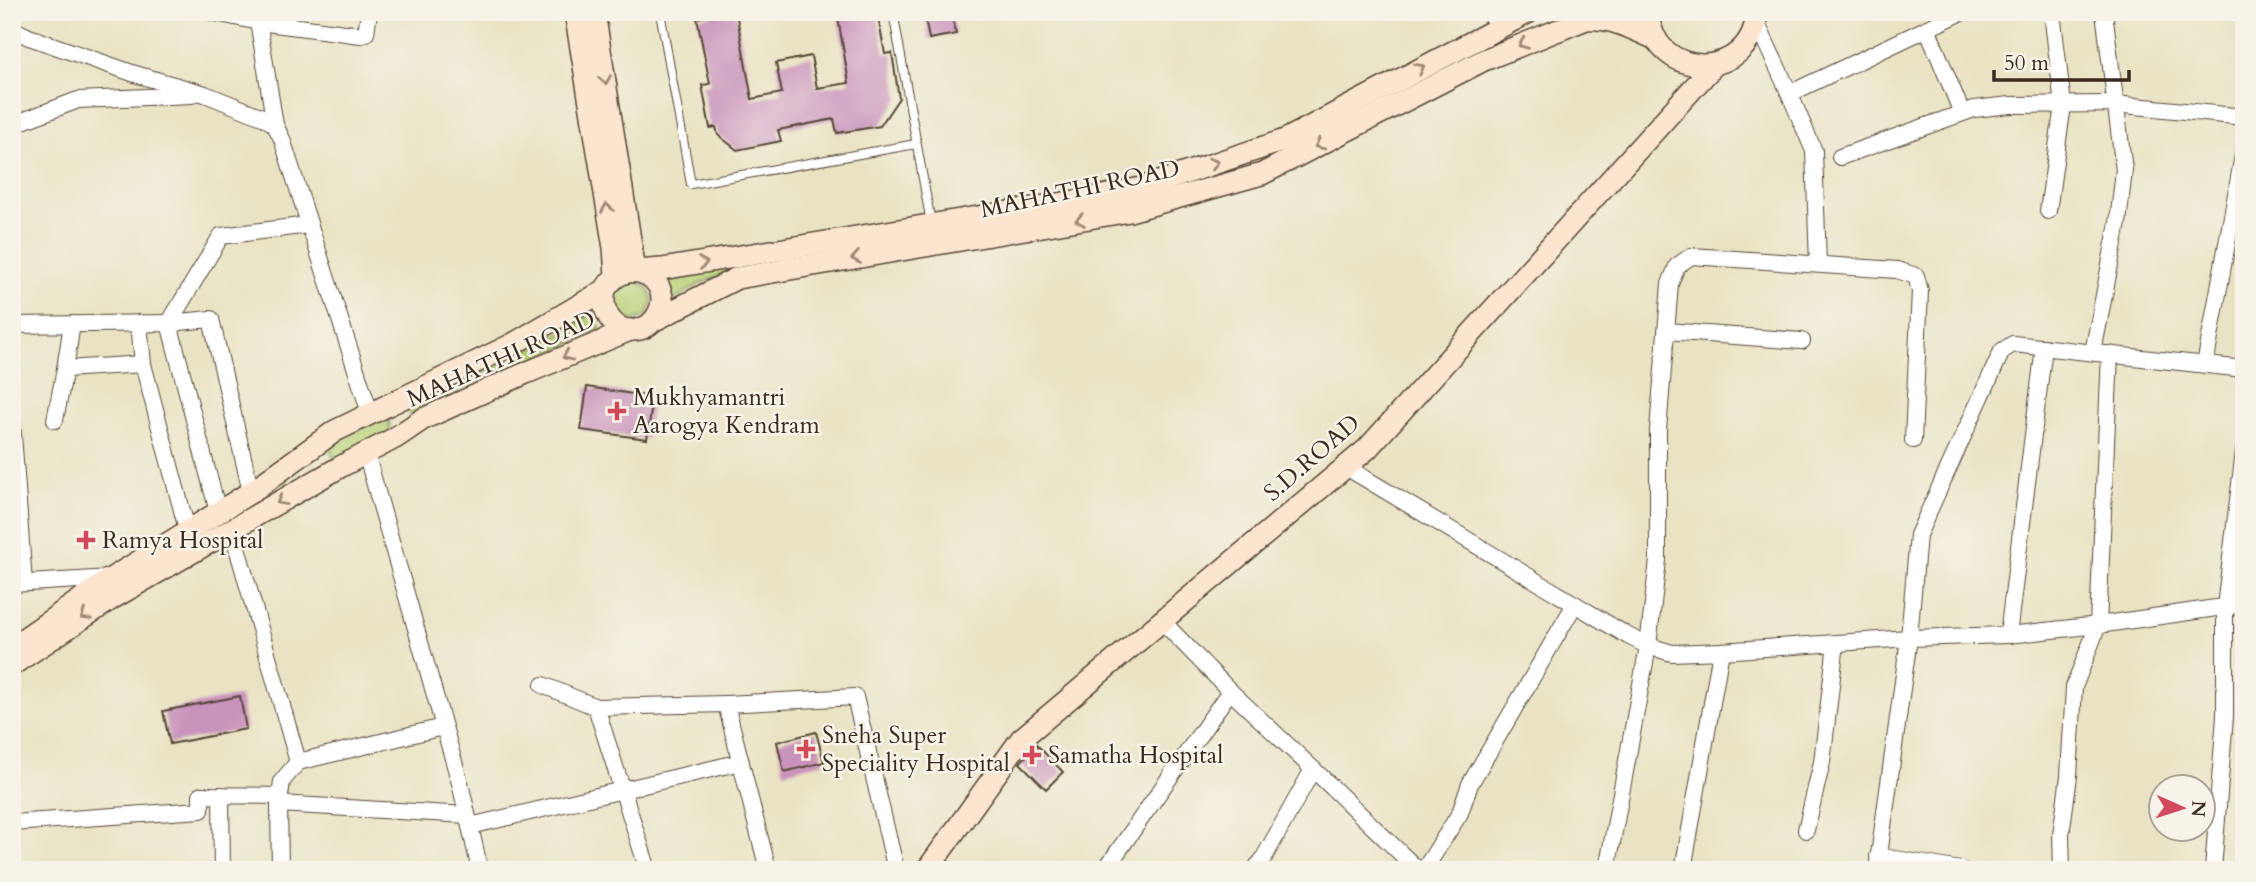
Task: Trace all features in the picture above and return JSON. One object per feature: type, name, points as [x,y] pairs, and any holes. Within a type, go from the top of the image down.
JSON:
[{"type":"street","points":[[211,12],[258,17],[361,35],[366,33],[369,12]]},
{"type":"street","points":[[575,12],[619,279]]},
{"type":"street","points":[[594,12],[619,279]]},
{"type":"street","name":"MAHATHI ROAD","points":[[12,647],[112,578],[251,492],[327,437],[513,344],[619,279],[662,269],[931,225],[1127,201],[1141,188],[1284,140],[1494,20],[1529,12]]},
{"type":"street","points":[[1648,12],[1649,23],[1656,39],[1667,52],[1681,62],[1698,66],[1715,64]]},
{"type":"street","points":[[1788,90],[1795,91],[1962,12]]},
{"type":"street","points":[[2048,211],[2063,105],[2052,12]]},
{"type":"street","points":[[2093,352],[2118,223],[2124,170],[2104,12]]},
{"type":"street","name":"MAHATHI ROAD","points":[[12,665],[113,598],[395,438],[423,419],[630,330],[648,326],[737,278],[1262,174],[1484,60],[1585,16],[1614,21],[1656,39]]},
{"type":"street","points":[[258,17],[275,125],[377,410]]},
{"type":"street","points":[[1760,21],[1814,152],[1818,264]]},
{"type":"street","name":"S.D.ROAD","points":[[927,870],[1021,739],[1367,449],[1715,64],[1731,58],[1744,47],[1760,21]]},
{"type":"street","points":[[1927,28],[1962,113]]},
{"type":"street","points":[[12,29],[135,74],[205,94],[265,118],[275,125]]},
{"type":"street","points":[[12,125],[78,100],[205,94]]},
{"type":"street","points":[[1840,157],[1974,109],[2010,104],[2115,104],[2244,117]]},
{"type":"street","points":[[2205,365],[2244,150]]},
{"type":"street","points":[[188,533],[143,363],[154,323],[221,236],[309,225]]},
{"type":"street","points":[[1607,870],[1648,646],[1658,560],[1658,430],[1670,284],[1677,266],[1690,256],[1897,270],[1916,276],[1920,291],[1913,440]]},
{"type":"street","points":[[619,279],[646,274],[654,280],[660,289],[662,300],[655,320]]},
{"type":"street","name":"MAHATHI ROAD","points":[[619,279],[603,298],[607,316],[621,328],[630,330]]},
{"type":"street","points":[[12,326],[211,319],[251,492]]},
{"type":"street","points":[[154,323],[218,512]]},
{"type":"street","points":[[55,420],[72,324]]},
{"type":"street","points":[[1667,331],[1802,341]]},
{"type":"street","points":[[513,344],[526,373]]},
{"type":"street","points":[[1961,870],[1878,863],[1909,638],[1917,535],[2002,351],[2013,344],[2244,369]]},
{"type":"street","points":[[2008,635],[2044,347]]},
{"type":"street","points":[[2062,870],[2061,835],[2069,776],[2074,687],[2098,625],[2110,354]]},
{"type":"street","points":[[65,369],[143,363]]},
{"type":"street","name":"MAHATHI ROAD","points":[[377,410],[395,438]]},
{"type":"street","points":[[12,421],[18,584],[112,578]]},
{"type":"street","points":[[327,437],[340,467]]},
{"type":"street","points":[[2213,870],[2225,716],[2225,607],[2244,451]]},
{"type":"street","points":[[366,453],[469,821],[480,870]]},
{"type":"street","points":[[1346,467],[1648,646],[1672,653],[1909,638],[2008,635],[2244,604]]},
{"type":"street","points":[[232,530],[298,762]]},
{"type":"street","points":[[1424,870],[1460,813],[1470,784],[1575,604]]},
{"type":"street","points":[[1162,621],[1230,691],[1418,870]]},
{"type":"street","points":[[1806,830],[1822,762],[1836,643]]},
{"type":"street","points":[[1684,870],[1721,651]]},
{"type":"street","points":[[543,685],[596,707],[855,697],[896,870]]},
{"type":"street","points":[[1105,870],[1230,691]]},
{"type":"street","points":[[726,704],[768,870]]},
{"type":"street","points":[[596,707],[648,870]]},
{"type":"street","points":[[280,870],[282,781],[298,762],[443,727]]},
{"type":"street","points":[[12,823],[201,810],[201,794],[469,821],[622,790],[741,762]]},
{"type":"street","points":[[1254,870],[1262,861],[1313,769]]},
{"type":"street","points":[[221,795],[222,870]]},
{"type":"lane","points":[[660,12],[691,184],[916,144]]},
{"type":"lane","points":[[893,12],[931,225]]},
{"type":"green space","points":[[738,264],[739,269],[701,283],[673,301],[666,276]]},
{"type":"green space","points":[[634,280],[648,287],[653,301],[647,315],[634,321],[619,317],[612,297],[615,289]]},
{"type":"green space","points":[[592,312],[601,330],[528,362],[524,352],[574,326]]},
{"type":"green space","points":[[510,360],[514,367],[467,387],[412,418],[408,410]]},
{"type":"green space","points":[[384,417],[389,421],[390,433],[338,460],[333,457],[329,445]]},
{"type":"building","points":[[713,12],[736,12],[752,99],[782,93],[776,63],[811,56],[817,88],[849,83],[837,12],[877,12],[885,54],[892,53],[899,98],[880,126],[837,133],[834,119],[778,130],[781,141],[737,150],[718,135],[716,127],[710,128],[702,85],[710,84],[697,18],[714,15]]},
{"type":"building","points":[[924,12],[951,12],[956,34],[929,39]]},
{"type":"building","points":[[587,387],[653,397],[647,439],[581,430]]},
{"type":"building","points":[[240,696],[246,729],[170,744],[163,711]]},
{"type":"building","points":[[816,732],[824,762],[784,772],[777,742]]},
{"type":"building","points":[[1036,744],[1063,772],[1046,789],[1020,763]]},
{"type":"place","name":"Mukhyamantri Aarogya Kendram","points":[[617,411]]},
{"type":"place","name":"Ramya Hospital","points":[[86,540]]},
{"type":"place","name":"Sneha Super Speciality Hospital","points":[[806,749]]},
{"type":"place","name":"Samatha Hospital","points":[[1032,755]]}]
